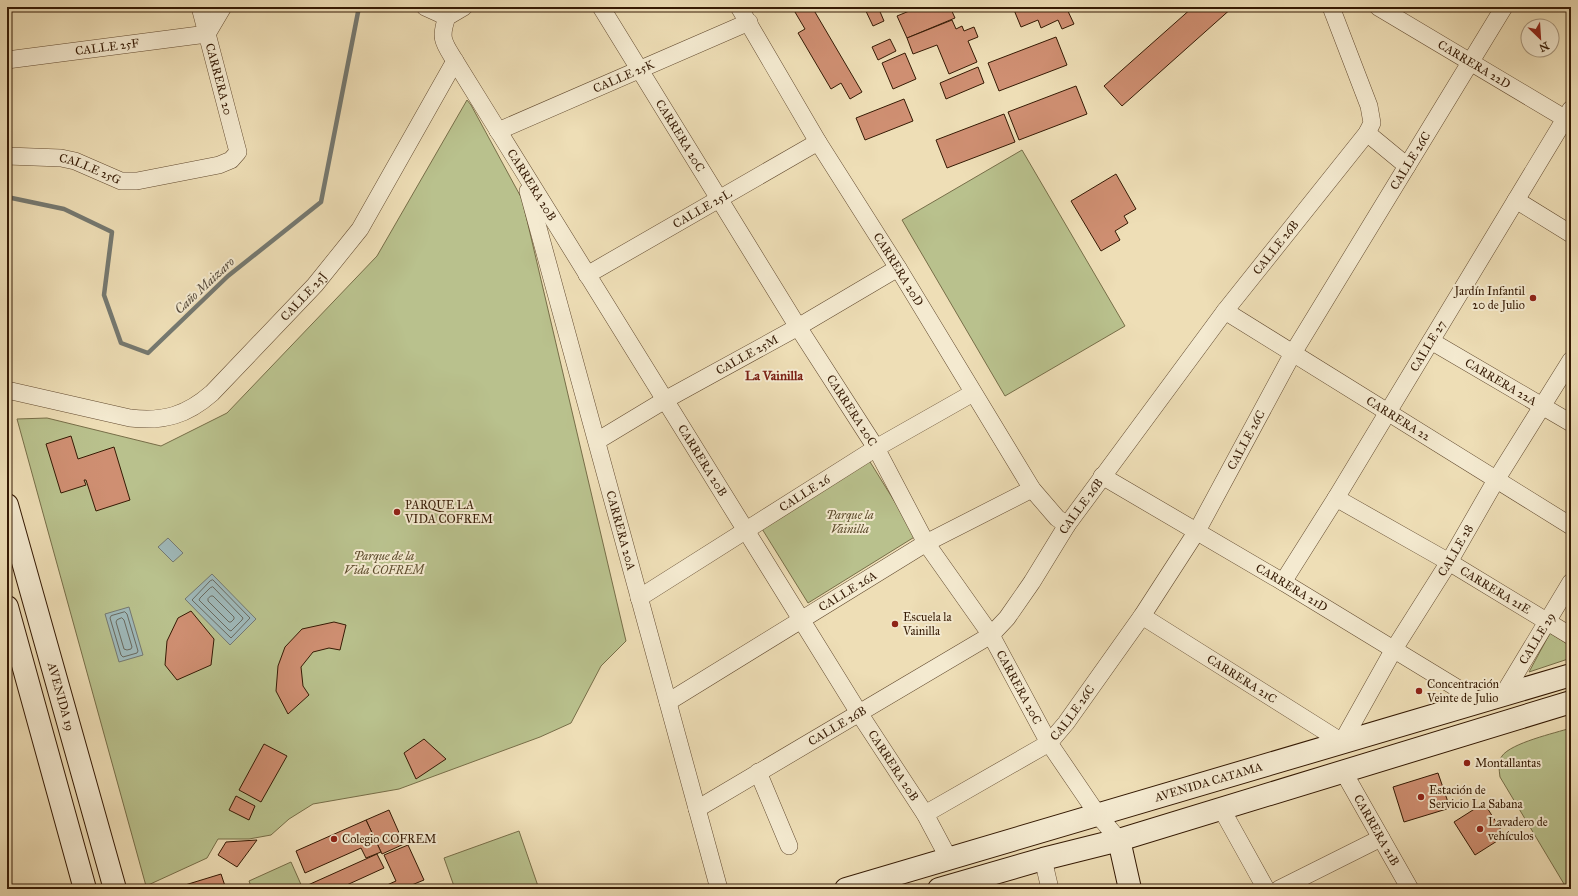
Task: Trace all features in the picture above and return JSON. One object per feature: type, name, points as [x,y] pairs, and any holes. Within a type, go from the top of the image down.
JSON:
[{"type":"main road","name":"AVENIDA 19","points":[[7,505],[115,889]]},
{"type":"main road","points":[[7,607],[11,634],[85,889]]},
{"type":"main road","name":"AVENIDA CATAMA","points":[[846,889],[1571,675]]},
{"type":"main road","points":[[939,889],[1043,859],[1119,840],[1571,702]]},
{"type":"main road","points":[[1119,840],[1130,889]]},
{"type":"street","name":"CARRERA 20","points":[[200,7],[238,152]]},
{"type":"street","points":[[207,34],[222,7]]},
{"type":"street","points":[[424,7],[447,17]]},
{"type":"street","points":[[455,61],[442,38],[443,27],[447,17],[464,7]]},
{"type":"street","name":"CARRERA 20C","points":[[601,7],[640,69],[717,199],[876,448],[926,543],[991,635],[1049,743],[1098,815],[1119,840]]},
{"type":"street","name":"CARRERA 20D","points":[[739,7],[818,142],[898,268],[1032,489],[1057,518],[1067,525]]},
{"type":"street","name":"CALLE 26B","points":[[697,809],[991,635],[1007,618],[1032,582],[1067,525],[1102,476],[1225,311],[1366,133],[1372,123],[1369,106],[1330,7]]},
{"type":"street","name":"CARRERA 22D","points":[[1378,7],[1470,62],[1569,116]]},
{"type":"street","name":"CALLE 26C","points":[[925,814],[1049,743],[1066,723],[1142,616],[1197,531],[1293,353],[1504,7]]},
{"type":"street","name":"CALLE 25K","points":[[498,131],[749,22]]},
{"type":"street","name":"CALLE 25F","points":[[7,60],[207,34]]},
{"type":"street","name":"CARRERA 20B","points":[[455,61],[859,713],[925,814],[949,859]]},
{"type":"street","name":"CALLE 25J","points":[[7,390],[130,418],[143,419],[168,417],[191,409],[201,402],[212,393],[315,285],[360,229],[455,61]]},
{"type":"street","name":"CALLE 27","points":[[1283,582],[1336,498],[1516,200],[1569,116]]},
{"type":"street","points":[[1366,133],[1407,166]]},
{"type":"street","name":"CALLE 25L","points":[[587,275],[818,142]]},
{"type":"street","name":"CALLE 25G","points":[[7,156],[61,158],[75,161],[121,180],[136,181],[219,164],[231,160],[238,152]]},
{"type":"street","name":"CARRERA 20A","points":[[524,173],[719,889]]},
{"type":"street","points":[[1516,200],[1571,234]]},
{"type":"street","name":"CALLE 25M","points":[[597,441],[665,400],[798,327],[898,268]]},
{"type":"street","name":"CARRERA 22","points":[[1225,311],[1571,526]]},
{"type":"street","name":"CARRERA 22A","points":[[1431,341],[1543,406],[1571,424]]},
{"type":"street","name":"CALLE 28","points":[[1342,742],[1394,649],[1449,562],[1496,480],[1571,360]]},
{"type":"street","name":"CALLE 26","points":[[639,598],[876,448],[973,393]]},
{"type":"street","name":"CARRERA 21D","points":[[1102,476],[1283,582],[1480,702]]},
{"type":"street","name":"CALLE 26A","points":[[668,702],[926,543],[1032,489]]},
{"type":"street","name":"CARRERA 21E","points":[[1336,498],[1449,562],[1571,636]]},
{"type":"street","name":"CALLE 29","points":[[1503,695],[1571,582]]},
{"type":"street","name":"CARRERA 21C","points":[[1142,616],[1342,742]]},
{"type":"street","name":"CARRERA 21B","points":[[1343,771],[1410,889]]},
{"type":"street","points":[[758,772],[788,846]]},
{"type":"street","points":[[1221,808],[1266,889]]},
{"type":"street","points":[[1279,889],[1381,838]]},
{"type":"street","points":[[1043,859],[1050,889]]},
{"type":"green space","name":"Parque de la Vida COFREM","points":[[467,100],[522,199],[626,641],[601,666],[571,723],[540,737],[399,789],[313,804],[289,819],[271,835],[249,839],[218,839],[207,858],[146,886],[17,419],[47,418],[161,446],[227,413],[377,256]]},
{"type":"green space","points":[[1022,150],[1125,326],[1005,396],[902,220]]},
{"type":"green space","name":"Parque la Vainilla","points":[[867,457],[916,536],[808,603],[759,524]]},
{"type":"green space","points":[[1550,633],[1571,646],[1571,658],[1529,672]]},
{"type":"green space","points":[[1571,728],[1571,889],[1567,889],[1500,777],[1499,766],[1502,756],[1514,747],[1534,739]]},
{"type":"green space","points":[[519,831],[539,889],[455,889],[444,858]]},
{"type":"green space","points":[[291,862],[303,889],[252,889],[249,881]]},
{"type":"water","points":[[168,538],[183,553],[173,562],[158,547]]},
{"type":"water","points":[[212,574],[256,619],[230,645],[185,599]]},
{"type":"water","points":[[129,607],[143,655],[119,662],[105,614]]},
{"type":"building","points":[[792,7],[812,7],[862,92],[850,99],[841,83],[831,89],[798,33],[805,29]]},
{"type":"building","points":[[864,7],[878,7],[884,21],[873,26]]},
{"type":"building","points":[[919,7],[950,7],[955,18],[907,38],[897,16]]},
{"type":"building","points":[[1021,7],[1066,7],[1074,24],[1062,29],[1058,20],[1041,28],[1038,20],[1021,27],[1014,10]]},
{"type":"building","points":[[1193,7],[1233,7],[1122,106],[1104,86]]},
{"type":"building","points":[[952,20],[956,29],[962,26],[964,31],[974,27],[978,37],[968,41],[977,62],[949,74],[937,45],[913,54],[907,38]]},
{"type":"building","points":[[1056,37],[1067,65],[999,91],[988,63]]},
{"type":"building","points":[[890,39],[896,51],[878,60],[872,47]]},
{"type":"building","points":[[905,53],[916,79],[893,89],[882,63]]},
{"type":"building","points":[[978,67],[984,83],[946,99],[940,83]]},
{"type":"building","points":[[1076,86],[1087,114],[1019,140],[1008,112]]},
{"type":"building","points":[[904,99],[913,121],[865,140],[856,118]]},
{"type":"building","points":[[1004,114],[1015,142],[947,168],[936,140]]},
{"type":"building","points":[[1116,174],[1136,209],[1124,216],[1128,223],[1115,231],[1120,240],[1101,251],[1071,201]]},
{"type":"building","points":[[71,436],[78,459],[114,447],[130,500],[96,511],[86,480],[84,480],[86,485],[61,493],[46,444]]},
{"type":"building","points":[[191,611],[214,639],[211,665],[177,680],[165,665],[167,641],[178,618]]},
{"type":"building","points":[[334,622],[346,625],[340,650],[329,648],[313,652],[301,667],[303,686],[309,695],[288,714],[276,691],[278,666],[285,647],[302,629]]},
{"type":"building","points":[[424,739],[446,759],[416,779],[404,753]]},
{"type":"building","points":[[264,744],[287,756],[261,802],[239,790]]},
{"type":"building","name":"Estación de Servicio La Sabana","points":[[1438,773],[1450,808],[1404,822],[1393,787]]},
{"type":"building","points":[[236,796],[255,806],[249,820],[229,810]]},
{"type":"building","name":"Lavadero de vehículos","points":[[1484,803],[1505,836],[1475,855],[1454,822]]},
{"type":"building","points":[[389,810],[404,844],[382,854],[366,820]]},
{"type":"building","points":[[366,820],[381,852],[366,858],[361,848],[305,873],[296,851]]},
{"type":"building","points":[[257,840],[237,867],[218,855],[226,842]]},
{"type":"building","points":[[408,845],[424,880],[402,889],[389,889],[387,885],[396,881],[384,855]]},
{"type":"building","points":[[377,854],[384,868],[338,889],[310,889],[308,885]]},
{"type":"building","points":[[221,874],[226,889],[172,889]]},
{"type":"waterway","name":"Caño Maizaro","points":[[7,197],[64,209],[112,232],[104,295],[121,343],[148,353],[228,276],[321,202],[359,7]]},
{"type":"place","name":"Jardín Infantil 20 de Julio","points":[[1533,298]]},
{"type":"place","name":"PARQUE LA VIDA COFREM","points":[[397,512]]},
{"type":"place","name":"Escuela la Vainilla","points":[[895,624]]},
{"type":"place","name":"Concentración Veinte de Julio","points":[[1419,691]]},
{"type":"place","name":"Montallantas","points":[[1467,763]]},
{"type":"place","name":"Estación de Servicio La Sabana","points":[[1421,797]]},
{"type":"place","name":"Lavadero de vehículos","points":[[1480,829]]},
{"type":"place","name":"Colegio COFREM","points":[[334,839]]},
{"type":"district","name":"La Vainilla","points":[[774,375]]}]
